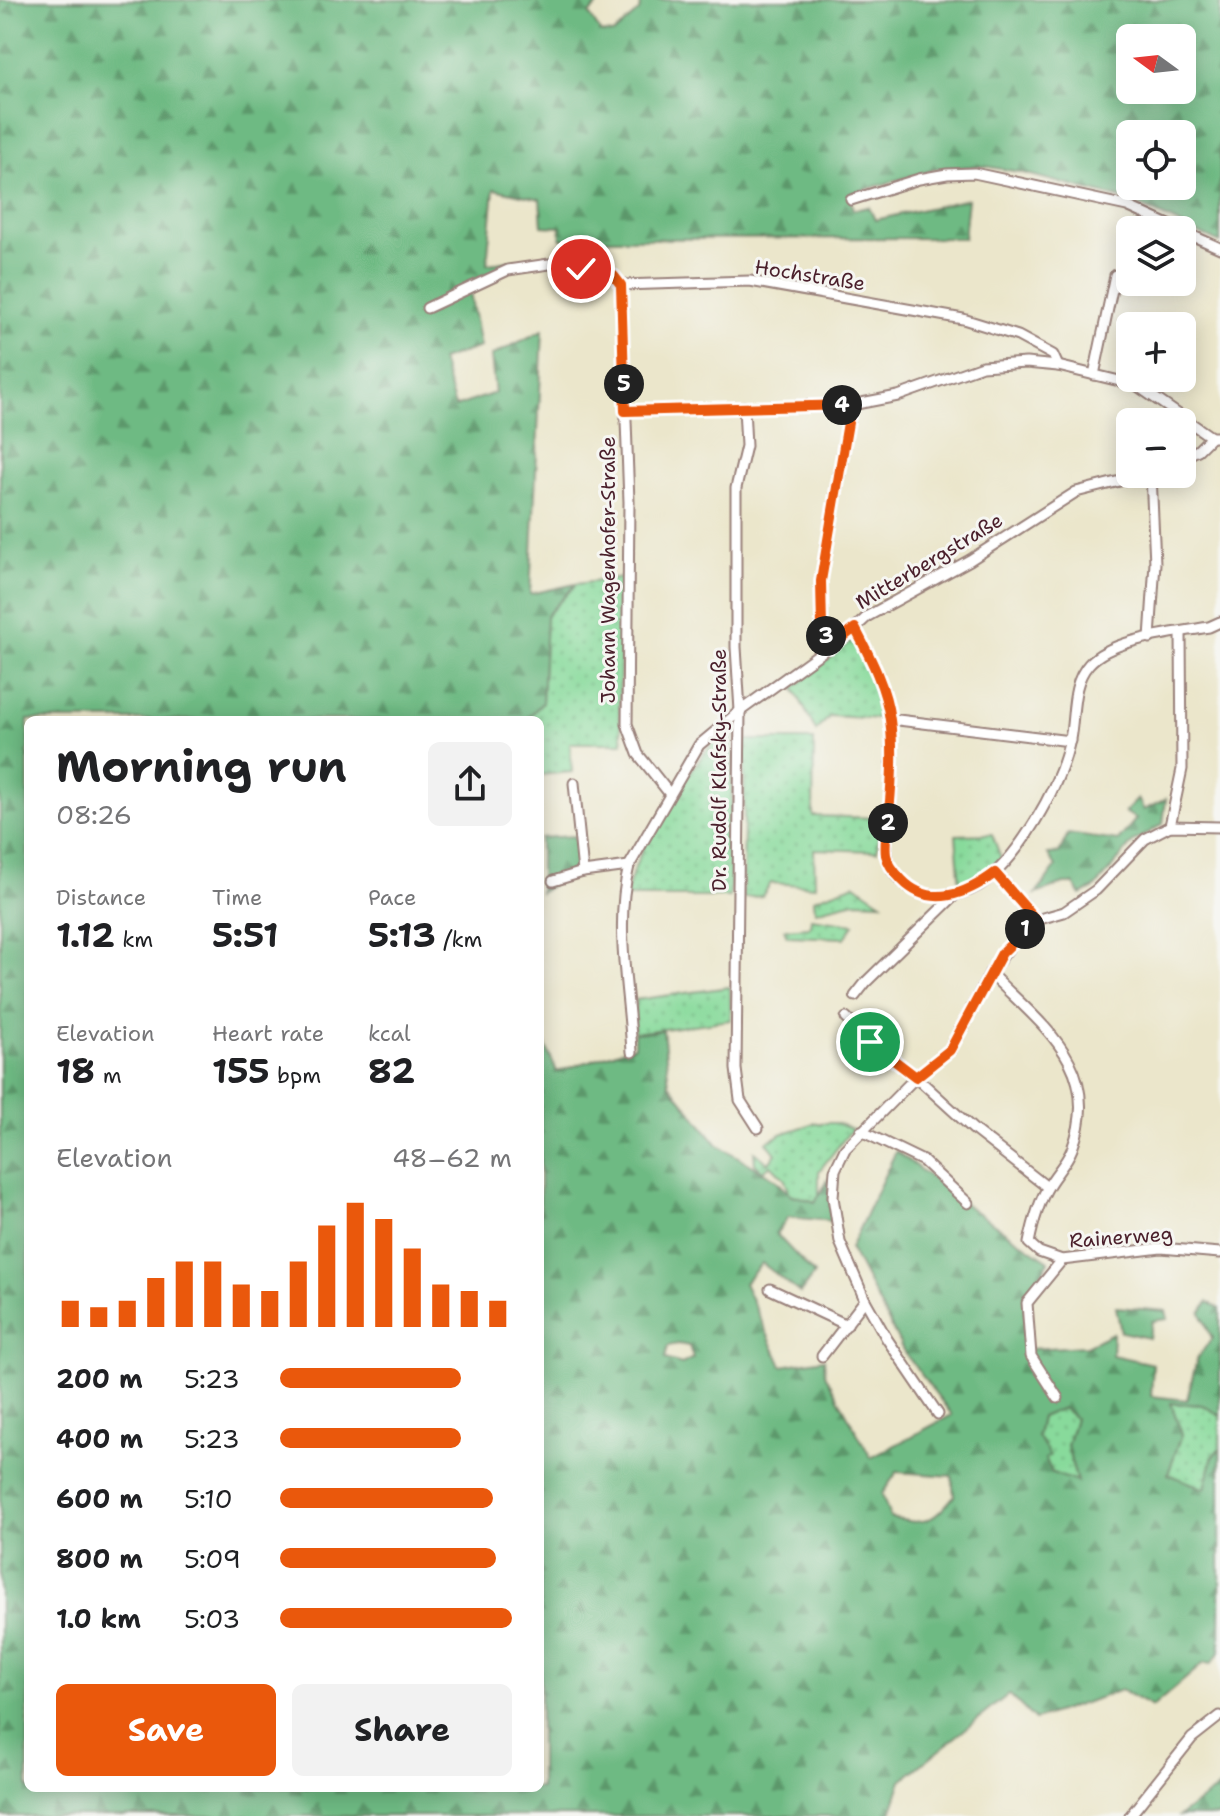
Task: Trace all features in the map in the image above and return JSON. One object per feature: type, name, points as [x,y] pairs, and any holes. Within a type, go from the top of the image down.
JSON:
[{"type":"street","points":[[851,200],[919,179],[974,173],[1127,206],[1150,216]]},
{"type":"street","points":[[1196,237],[1220,248]]},
{"type":"street","name":"Hochstraße","points":[[427,308],[508,270],[556,263],[614,276],[621,285],[750,281],[963,319],[1018,336],[1053,355],[1058,366],[1116,378]]},
{"type":"street","points":[[1094,375],[1115,275]]},
{"type":"street","name":"Johann Wagenhofer-Straße","points":[[621,285],[629,502],[627,724],[638,754],[669,793]]},
{"type":"street","points":[[625,411],[851,405],[898,396],[982,366],[1026,363],[1058,366]]},
{"type":"street","name":"Hochstraße","points":[[1153,392],[1216,437]]},
{"type":"street","points":[[830,647],[822,628],[821,581],[851,405]]},
{"type":"street","name":"Dr. Rudolf Klafsky-Straße","points":[[744,407],[746,446],[736,488],[736,647],[740,711],[736,1069],[740,1100],[758,1128]]},
{"type":"street","points":[[1196,451],[1216,437]]},
{"type":"street","name":"Mitterbergstraße","points":[[632,1052],[622,918],[623,888],[629,866],[699,745],[868,616],[970,560],[1076,492],[1116,482]]},
{"type":"street","points":[[1150,638],[1155,563],[1151,488]]},
{"type":"street","points":[[855,628],[875,667],[890,719],[891,791],[886,854],[890,867],[905,884],[926,896],[955,895],[977,887],[995,873],[1043,810],[1058,779],[1070,741],[1077,684],[1096,656],[1112,648],[1220,622]]},
{"type":"street","points":[[1170,826],[1182,769],[1181,632]]},
{"type":"street","points":[[890,719],[1070,741]]},
{"type":"street","points":[[574,783],[583,872]]},
{"type":"street","points":[[938,1414],[887,1339],[865,1300],[840,1242],[833,1197],[835,1170],[845,1149],[916,1077],[950,1050],[990,973],[1011,943],[1036,920],[1064,912],[1096,890],[1145,839],[1170,826],[1220,827]]},
{"type":"street","points":[[553,881],[583,872],[629,866]]},
{"type":"street","points":[[995,873],[1036,920]]},
{"type":"street","points":[[855,996],[955,895]]},
{"type":"street","points":[[846,1018],[973,1129],[1047,1187],[1072,1150],[1079,1116],[1080,1085],[1071,1060],[1051,1035],[990,973]]},
{"type":"street","points":[[861,1131],[923,1161],[968,1203]]},
{"type":"street","name":"Rainerweg","points":[[1047,1187],[1033,1220],[1029,1243],[1039,1252],[1062,1260],[1161,1248],[1220,1253]]},
{"type":"street","points":[[1058,1398],[1031,1356],[1027,1303],[1062,1260]]},
{"type":"street","points":[[770,1289],[847,1325]]},
{"type":"street","points":[[822,1356],[865,1300]]},
{"type":"street","points":[[1130,1816],[1192,1738],[1220,1716]]},
{"type":"green space","points":[[0,0],[603,0],[589,14],[601,33],[613,34],[639,11],[642,0],[1220,0],[1220,243],[1196,232],[1196,216],[1162,216],[1126,200],[1196,200],[1196,120],[1116,120],[1116,197],[984,166],[940,168],[849,194],[853,210],[869,207],[875,220],[968,199],[964,238],[561,239],[560,227],[542,226],[540,199],[494,189],[487,264],[538,258],[540,261],[505,268],[468,282],[480,347],[441,360],[455,407],[495,393],[491,356],[543,330],[530,594],[576,584],[546,616],[542,703],[530,716],[24,716],[24,1792],[544,1792],[544,1041],[557,1072],[634,1046],[634,1033],[663,1030],[669,1084],[718,1145],[775,1179],[790,1194],[815,1202],[828,1180],[831,1221],[788,1217],[776,1234],[814,1274],[800,1293],[762,1263],[744,1283],[782,1366],[824,1359],[825,1374],[871,1458],[952,1415],[904,1352],[850,1248],[896,1151],[966,1205],[1049,1261],[1024,1303],[1028,1349],[1086,1346],[1113,1333],[1112,1355],[1153,1364],[1151,1396],[1187,1400],[1197,1359],[1212,1338],[1201,1313],[1208,1302],[1220,1308],[1220,1416],[1203,1405],[1171,1403],[1182,1434],[1168,1474],[1205,1489],[1213,1456],[1220,1448],[1220,1652],[1211,1664],[1204,1663],[1152,1707],[1121,1690],[1035,1720],[1009,1694],[902,1780],[890,1816],[0,1816]],"holes":[[[668,1346],[689,1346],[693,1358],[682,1364],[665,1359]],[[1063,1408],[1075,1418],[1067,1446],[1077,1482],[1052,1473],[1045,1459],[1050,1456],[1037,1436],[1041,1417]],[[897,1472],[952,1476],[954,1496],[926,1520],[890,1518],[882,1494]]]},
{"type":"green space","points":[[623,578],[619,709],[623,743],[570,743],[572,772],[544,775],[544,716],[530,716],[542,703],[546,616],[576,584]]},
{"type":"green space","points":[[854,639],[871,673],[882,719],[830,716],[816,731],[794,688]]},
{"type":"green space","points":[[728,725],[733,728],[730,897],[626,897],[632,874],[653,828],[697,763]]},
{"type":"green space","points":[[745,740],[814,740],[813,816],[880,818],[877,851],[814,849],[815,886],[771,883],[762,896],[743,898]]},
{"type":"green space","points":[[1138,799],[1144,810],[1166,799],[1163,824],[1133,842],[1096,887],[1081,895],[1074,884],[1064,884],[1036,894],[1056,867],[1048,854],[1059,853],[1068,834],[1118,841],[1136,819],[1125,812]]},
{"type":"green space","points":[[992,834],[1001,858],[973,882],[960,887],[956,835]]},
{"type":"green space","points":[[574,836],[579,865],[544,890],[544,838]]},
{"type":"green space","points":[[855,884],[882,902],[855,901],[815,911],[814,899]]},
{"type":"green space","points":[[811,918],[854,924],[845,938],[787,936],[784,929],[810,927]]},
{"type":"green space","points":[[730,987],[731,1020],[634,1033],[635,1000]]},
{"type":"green space","points":[[815,1123],[836,1123],[852,1129],[819,1171],[819,1196],[815,1202],[790,1194],[784,1178],[771,1165],[763,1171],[755,1164],[754,1151],[768,1163],[776,1154],[767,1142]]},
{"type":"green space","points":[[1116,1307],[1166,1311],[1168,1319],[1152,1321],[1149,1338],[1121,1332]]},
{"type":"green space","points":[[1170,1403],[1203,1405],[1220,1416],[1220,1448],[1213,1456],[1205,1489],[1168,1474],[1182,1434]]},
{"type":"green space","points":[[1063,1407],[1075,1418],[1067,1446],[1077,1483],[1052,1473],[1045,1458],[1049,1456],[1037,1436],[1041,1417]]},
{"type":"green space","points":[[1220,1787],[1220,1816],[1179,1816]]},
{"type":"route","points":[[581,269],[614,276],[621,285],[625,411],[851,405],[821,581],[822,628],[830,647],[855,628],[875,667],[890,719],[891,791],[886,854],[890,867],[905,884],[926,896],[955,895],[977,887],[995,873],[1036,920],[1002,953],[950,1050],[916,1077],[870,1042]]}]
